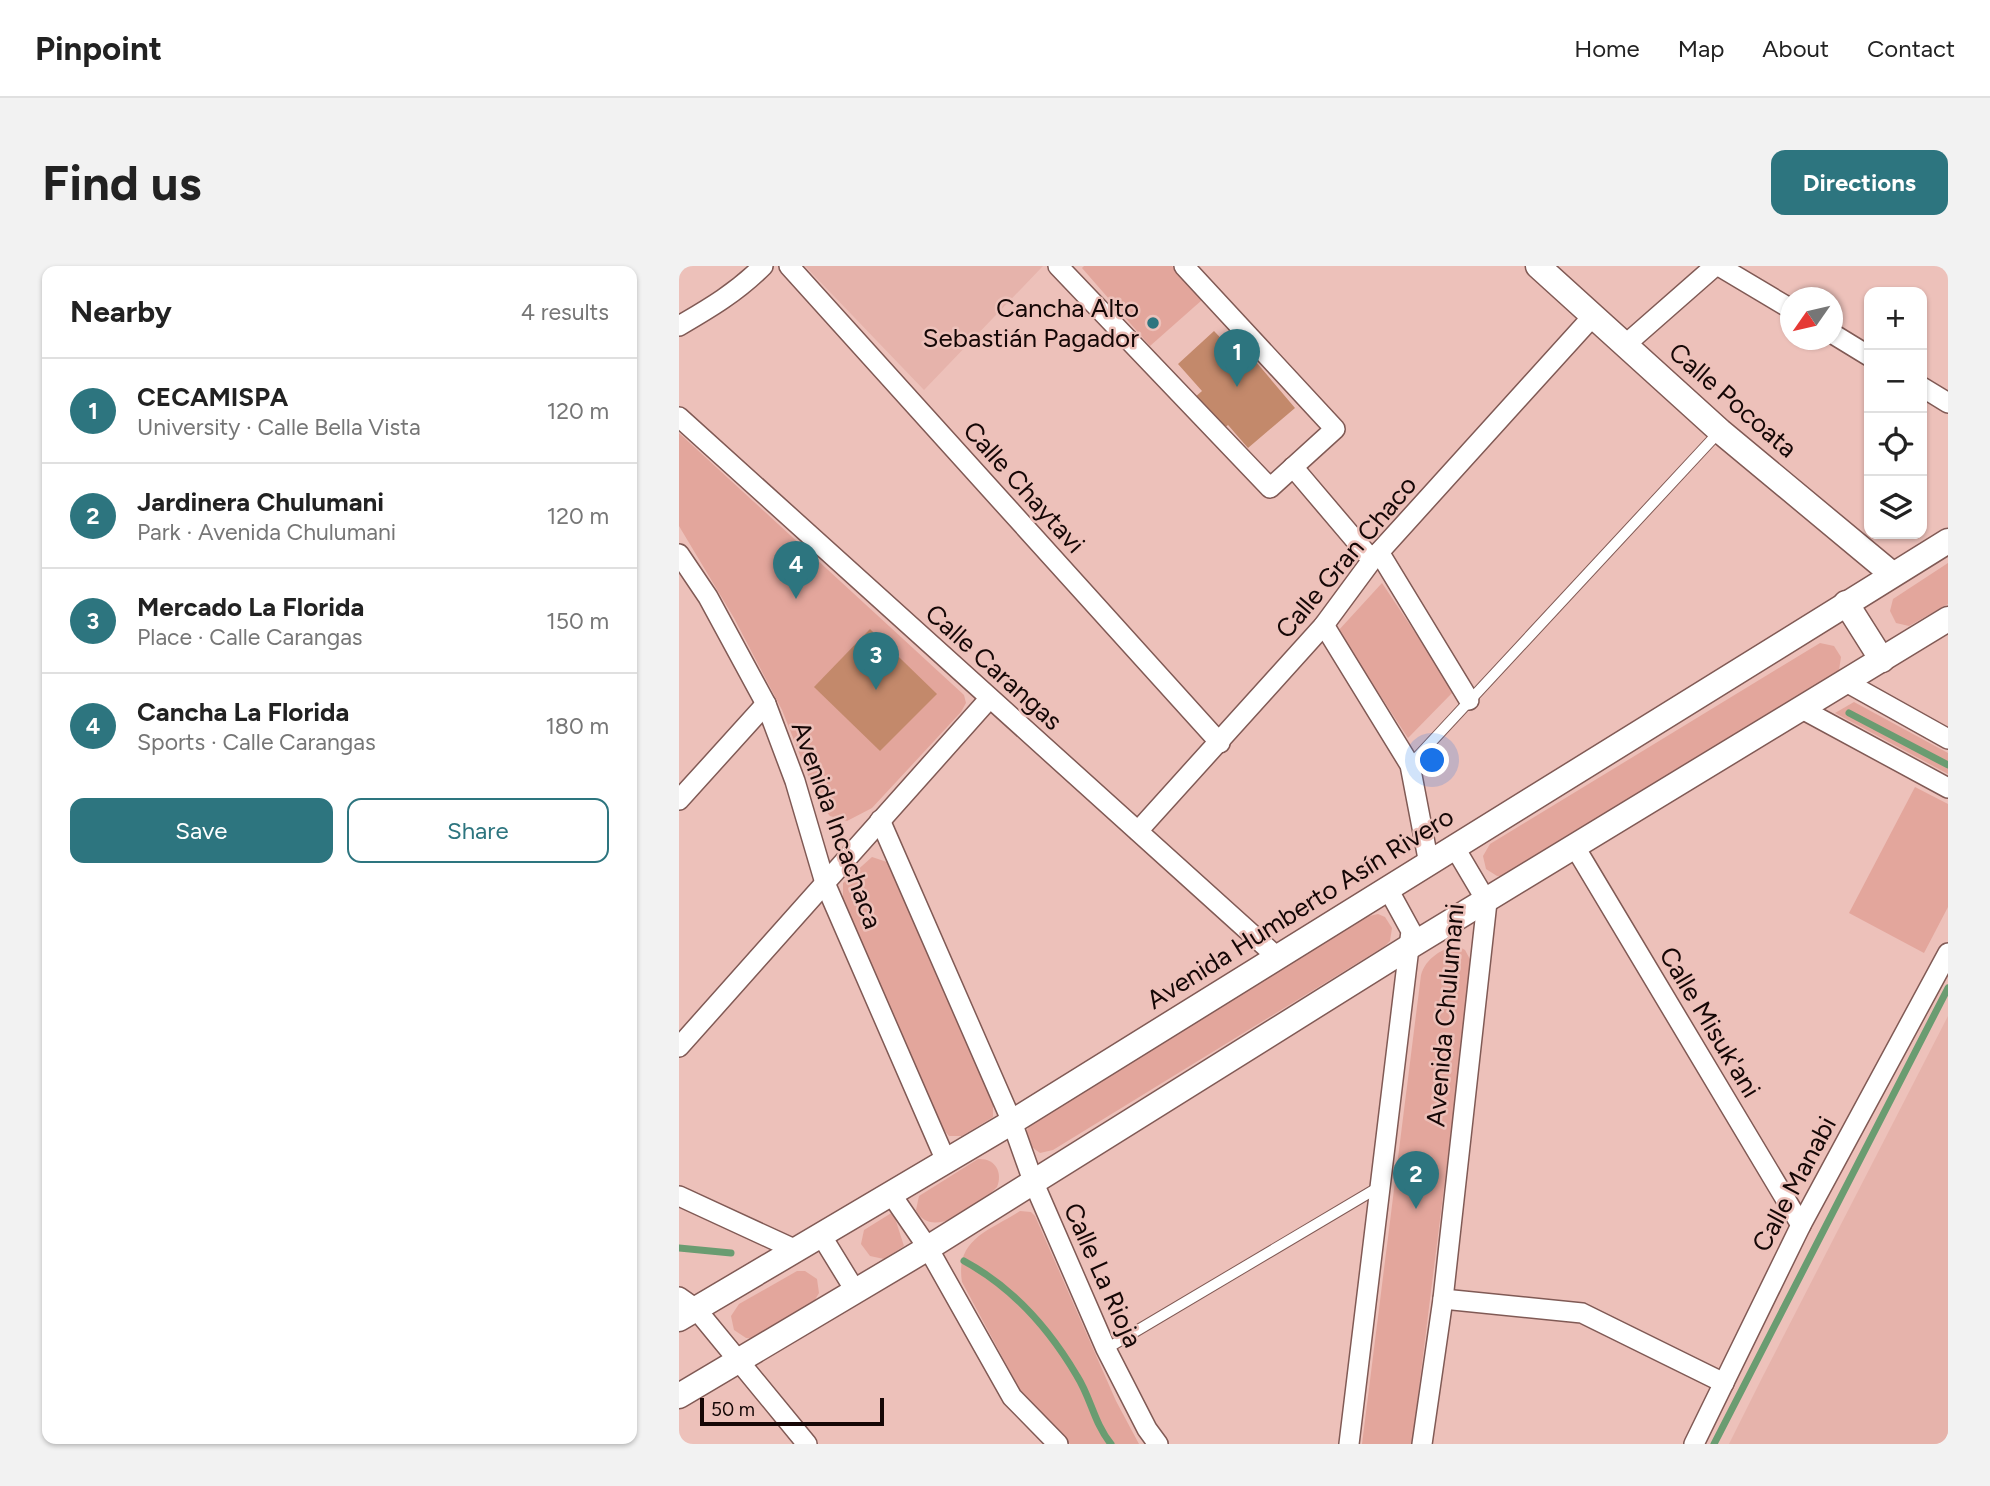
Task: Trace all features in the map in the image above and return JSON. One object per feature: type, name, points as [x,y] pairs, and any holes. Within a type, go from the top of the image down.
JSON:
[{"type":"street","points":[[683,318],[740,289],[763,266]]},
{"type":"street","name":"Calle Chaytavi","points":[[789,266],[1220,743]]},
{"type":"street","points":[[1058,266],[1271,488],[1335,429],[1184,266]]},
{"type":"street","name":"Calle Pocoata","points":[[1538,266],[1720,431],[1892,575]]},
{"type":"street","points":[[1625,345],[1717,266],[1780,303]]},
{"type":"street","name":"Calle Gran Chaco","points":[[1138,831],[1324,625],[1376,556],[1594,316]]},
{"type":"street","points":[[1843,341],[1864,353]]},
{"type":"street","points":[[1927,390],[1948,403]]},
{"type":"street","name":"Calle Carangas","points":[[679,416],[1276,956]]},
{"type":"street","points":[[1293,467],[1376,556],[1469,700]]},
{"type":"street","name":"Avenida Humberto Asín Rivero","points":[[685,1308],[795,1250],[1012,1122],[1948,541]]},
{"type":"street","name":"Avenida Incachaca","points":[[679,554],[708,597],[766,704],[795,781],[825,883],[946,1161]]},
{"type":"street","points":[[1846,603],[1882,660]]},
{"type":"street","points":[[679,1396],[928,1248],[1409,947],[1487,902],[1948,619]]},
{"type":"street","points":[[1324,625],[1410,765]]},
{"type":"street","points":[[1846,682],[1948,739]]},
{"type":"street","points":[[679,1047],[989,699]]},
{"type":"street","points":[[679,800],[766,704]]},
{"type":"street","points":[[1802,709],[1948,788]]},
{"type":"street","name":"Avenida Chulumani","points":[[1410,765],[1429,864]]},
{"type":"street","name":"Avenida Incachaca","points":[[880,820],[1012,1122]]},
{"type":"street","name":"Calle Misuk'ani","points":[[1574,847],[1801,1224]]},
{"type":"street","name":"Avenida Chulumani","points":[[1422,1444],[1443,1299],[1487,902],[1455,848]]},
{"type":"street","name":"Avenida Chulumani","points":[[1349,1444],[1411,930],[1388,889]]},
{"type":"street","name":"Calle Manabi","points":[[1694,1444],[1801,1224],[1948,953]]},
{"type":"street","name":"Calle La Rioja","points":[[1012,1122],[1033,1181],[1106,1349],[1147,1429],[1158,1444]]},
{"type":"street","points":[[891,1194],[928,1248],[1012,1397],[1058,1444]]},
{"type":"street","points":[[679,1196],[795,1250]]},
{"type":"street","points":[[821,1235],[856,1292]]},
{"type":"street","points":[[1443,1299],[1582,1313],[1724,1383]]},
{"type":"street","points":[[685,1308],[740,1362],[807,1444]]},
{"type":"lane","points":[[1410,765],[1720,431]]},
{"type":"lane","points":[[1106,1349],[1379,1187]]},
{"type":"shaded area","points":[[805,266],[1043,266],[924,390]]},
{"type":"shaded area","name":"Cancha Alto Sebastián Pagador","points":[[1172,266],[1202,300],[1150,346],[1082,268]]},
{"type":"shaded area","points":[[679,433],[964,695],[966,703],[961,712],[872,808],[847,821],[830,816],[819,803],[782,710],[734,618],[679,526]]},
{"type":"shaded area","points":[[1948,563],[1948,604],[1909,626],[1896,623],[1890,611],[1893,599]]},
{"type":"shaded area","points":[[1382,583],[1454,691],[1408,738],[1338,631]]},
{"type":"shaded area","points":[[1820,643],[1834,646],[1841,657],[1839,670],[1834,675],[1504,876],[1497,876],[1486,869],[1483,856],[1490,844]]},
{"type":"shaded area","points":[[1854,702],[1948,753],[1948,774],[1835,713]]},
{"type":"shaded area","points":[[1915,787],[1948,804],[1948,907],[1924,953],[1849,913]]},
{"type":"shaded area","points":[[872,857],[887,862],[993,1100],[993,1117],[962,1136],[949,1136],[944,1130],[843,902],[843,883]]},
{"type":"shaded area","points":[[1378,914],[1385,917],[1392,928],[1390,941],[1385,946],[1053,1150],[1040,1153],[1029,1145],[1026,1132],[1029,1126],[1365,917]]},
{"type":"shaded area","points":[[1458,946],[1465,950],[1472,963],[1412,1444],[1362,1444],[1421,975],[1426,964],[1435,955]]},
{"type":"shaded area","points":[[1948,1016],[1948,1444],[1729,1444],[1763,1376]]},
{"type":"shaded area","points":[[978,1159],[989,1161],[996,1167],[999,1176],[997,1187],[956,1217],[933,1222],[923,1219],[916,1210],[919,1196]]},
{"type":"shaded area","points":[[1020,1211],[1031,1212],[1035,1216],[1116,1401],[1139,1444],[1070,1444],[1020,1390],[962,1282],[961,1267],[969,1246],[986,1231]]},
{"type":"shaded area","points":[[893,1212],[904,1246],[884,1259],[870,1256],[861,1244],[864,1230]]},
{"type":"shaded area","points":[[797,1271],[805,1271],[817,1279],[819,1293],[812,1305],[753,1338],[746,1338],[734,1330],[731,1316],[739,1304]]},
{"type":"building","points":[[1214,331],[1238,356],[1246,350],[1295,408],[1248,448],[1228,425],[1222,430],[1194,398],[1202,391],[1178,364]]},
{"type":"building","points":[[870,629],[937,694],[880,751],[814,687]]},
{"type":"waterway","points":[[1849,713],[1948,765]]},
{"type":"waterway","points":[[1714,1444],[1948,988]]},
{"type":"waterway","points":[[679,1248],[731,1253]]},
{"type":"waterway","points":[[964,1261],[1014,1297],[1055,1342],[1077,1376],[1100,1428],[1111,1444]]},
{"type":"place","name":"Cancha Alto Sebastián Pagador","points":[[1153,323]]},
{"type":"place","name":"CECAMISPA","points":[[1237,387]]},
{"type":"place","name":"Cancha La Florida","points":[[796,599]]},
{"type":"place","name":"Mercado La Florida","points":[[876,690]]},
{"type":"place","name":"Jardinera Chulumani","points":[[1416,1209]]}]
